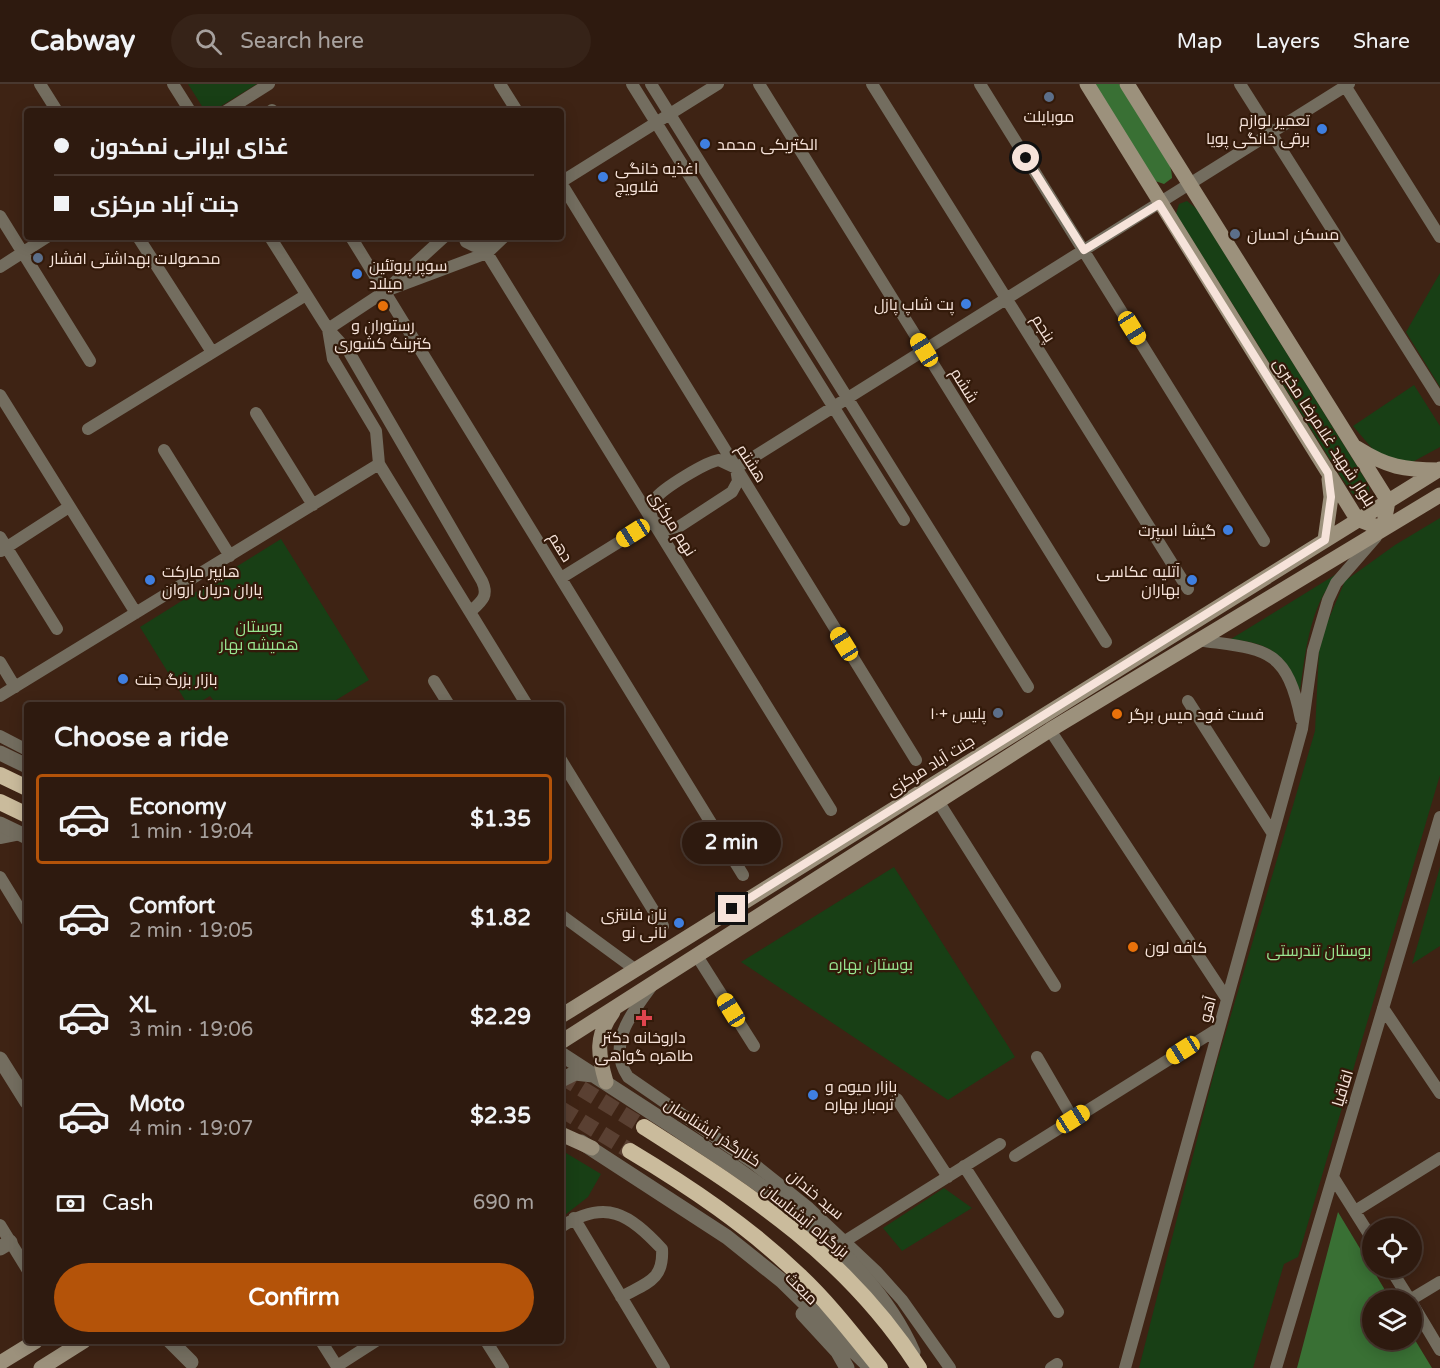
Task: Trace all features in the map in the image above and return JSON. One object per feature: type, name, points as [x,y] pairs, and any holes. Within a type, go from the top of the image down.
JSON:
[{"type":"highway","points":[[0,775],[24,787]]},
{"type":"highway","points":[[0,802],[24,814]]},
{"type":"highway","name":"بزرگراه آبشناسان","points":[[644,1127],[780,1218],[821,1251],[856,1287],[919,1368]]},
{"type":"highway","points":[[630,1151],[681,1182],[765,1244],[801,1276],[880,1368]]},
{"type":"main road","name":"بلوار شهید غلامرضا مخبری","points":[[1087,84],[1159,204],[1357,519],[1383,529],[1388,501],[1127,84]]},
{"type":"main road","points":[[1352,445],[1373,458],[1403,470],[1439,470]]},
{"type":"main road","name":"جنت آباد مرکزی","points":[[564,1012],[604,990],[790,872],[1439,470]]},
{"type":"main road","points":[[1325,540],[1331,497],[1328,473]]},
{"type":"main road","name":"جنت آباد مرکزی","points":[[564,1040],[1050,730],[1440,495]]},
{"type":"main road","points":[[790,872],[802,889]]},
{"type":"main road","points":[[601,1079],[598,1048],[600,1035],[617,1006]]},
{"type":"main road","points":[[564,1132],[592,1148]]},
{"type":"main road","points":[[0,1364],[31,1344]]},
{"type":"main road","points":[[41,1368],[79,1344]]},
{"type":"street","points":[[40,84],[55,108]]},
{"type":"street","points":[[173,84],[188,108]]},
{"type":"street","points":[[231,108],[269,84]]},
{"type":"street","points":[[500,84],[515,108]]},
{"type":"street","points":[[632,84],[904,520]]},
{"type":"street","points":[[651,84],[1028,687]]},
{"type":"street","points":[[564,180],[718,84]]},
{"type":"street","name":"ششم","points":[[759,84],[1106,642]]},
{"type":"street","name":"پنجم","points":[[872,84],[1188,589]]},
{"type":"street","points":[[980,84],[1264,541]]},
{"type":"street","points":[[1240,84],[1440,400]]},
{"type":"street","points":[[736,468],[1346,85],[1440,237]]},
{"type":"street","name":"هشتم","points":[[564,187],[916,760]]},
{"type":"street","points":[[0,216],[90,361]]},
{"type":"street","points":[[0,267],[42,240]]},
{"type":"street","points":[[140,240],[212,352]]},
{"type":"street","points":[[272,240],[328,329],[349,352],[482,581],[486,590],[485,598],[471,611]]},
{"type":"street","name":"دهم","points":[[353,240],[743,875]]},
{"type":"street","points":[[384,292],[441,240]]},
{"type":"street","points":[[466,240],[470,245],[485,245]]},
{"type":"street","points":[[328,329],[384,292],[485,245]]},
{"type":"street","name":"نهم مرکزی","points":[[485,245],[831,810]]},
{"type":"street","points":[[88,429],[306,294]]},
{"type":"street","points":[[328,329],[333,359],[373,424],[378,438],[379,464],[525,702]]},
{"type":"street","points":[[0,394],[136,613]]},
{"type":"street","points":[[256,413],[313,505]]},
{"type":"street","points":[[164,450],[230,556]]},
{"type":"street","points":[[719,460],[736,468],[738,481],[732,492],[680,526],[663,528],[653,521],[650,510],[654,499],[707,464],[719,460]]},
{"type":"street","points":[[0,696],[379,464]]},
{"type":"street","points":[[57,629],[2,546],[69,507]]},
{"type":"street","points":[[561,579],[653,521]]},
{"type":"street","name":"آهو","points":[[1125,1368],[1302,729],[1313,651],[1328,600],[1336,583],[1383,529]]},
{"type":"street","points":[[1198,640],[1256,649],[1274,658],[1294,687],[1302,729]]},
{"type":"street","points":[[0,662],[15,687]]},
{"type":"street","points":[[434,681],[447,702]]},
{"type":"street","points":[[1188,701],[1273,834]]},
{"type":"street","points":[[1050,730],[1227,999]]},
{"type":"street","points":[[0,736],[24,748]]},
{"type":"street","points":[[0,753],[24,765]]},
{"type":"street","points":[[564,765],[663,926]]},
{"type":"street","points":[[938,801],[1055,986]]},
{"type":"street","name":"اقاقیا","points":[[1276,1368],[1440,817]]},
{"type":"street","points":[[0,824],[24,835]]},
{"type":"street","points":[[0,838],[24,835]]},
{"type":"street","points":[[0,878],[24,916]]},
{"type":"street","points":[[564,917],[636,970]]},
{"type":"street","points":[[697,956],[754,1046]]},
{"type":"street","name":"سید خندان","points":[[654,983],[620,1038],[619,1059],[628,1077],[754,1164],[844,1241],[902,1300],[950,1368]]},
{"type":"street","points":[[1383,1008],[1440,1093]]},
{"type":"street","points":[[1015,1156],[1220,1028]]},
{"type":"street","name":"کنارگذر آبشناسان","points":[[564,1056],[760,1185],[829,1242],[860,1273],[887,1305],[906,1335],[919,1368]]},
{"type":"street","points":[[1037,1057],[1073,1119]]},
{"type":"street","points":[[0,1059],[24,1097]]},
{"type":"street","points":[[564,1078],[575,1073],[601,1079]]},
{"type":"street","points":[[897,1099],[948,1177]]},
{"type":"street","points":[[844,1241],[1000,1144]]},
{"type":"street","points":[[592,1148],[727,1237],[782,1281],[872,1368]]},
{"type":"street","points":[[1355,1211],[1440,1158]]},
{"type":"street","points":[[964,1166],[1058,1312]]},
{"type":"street","points":[[1333,1177],[1362,1223]]},
{"type":"street","points":[[564,1225],[574,1218],[612,1212],[630,1218],[662,1249],[663,1265],[658,1276],[621,1297]]},
{"type":"street","points":[[574,1218],[664,1368]]},
{"type":"street","points":[[0,1226],[5,1245],[24,1266]]},
{"type":"street","name":"مبعث","points":[[727,1237],[821,1332],[847,1368]]},
{"type":"street","points":[[1422,1294],[1440,1282]]},
{"type":"street","points":[[1422,1320],[1440,1350]]},
{"type":"street","points":[[173,1344],[193,1365]]},
{"type":"street","points":[[187,1344],[193,1365]]},
{"type":"street","points":[[323,1344],[337,1367],[372,1344]]},
{"type":"street","points":[[488,1344],[502,1368]]},
{"type":"green space","points":[[188,84],[257,84],[218,108],[203,108]]},
{"type":"green space","points":[[1094,84],[1119,84],[1160,143],[1171,168],[1172,178],[1164,184],[1155,181]]},
{"type":"green space","points":[[1187,201],[1197,209],[1365,479],[1369,487],[1370,499],[1364,502],[1354,496],[1341,477],[1176,214],[1179,204]]},
{"type":"green space","points":[[1440,273],[1440,387],[1406,332]]},
{"type":"green space","points":[[1414,385],[1440,426],[1440,447],[1407,465],[1376,453],[1353,426]]},
{"type":"green space","name":"بوستان تندرستی","points":[[1440,518],[1440,775],[1298,1257],[1284,1264],[1253,1368],[1139,1368],[1215,1069],[1315,731],[1319,651],[1327,623],[1345,581],[1395,545]]},
{"type":"green space","name":"بوستان همیشه بهار","points":[[281,539],[369,680],[333,702],[215,702],[210,696],[200,702],[186,702],[140,627]]},
{"type":"green space","points":[[1343,570],[1323,595],[1316,610],[1311,626],[1300,691],[1289,668],[1275,653],[1257,644],[1231,639]]},
{"type":"green space","name":"بوستان بهاره","points":[[894,867],[1015,1057],[948,1100],[741,962]]},
{"type":"green space","points":[[1440,867],[1440,946],[1412,964]]},
{"type":"green space","points":[[564,1152],[601,1174],[588,1197],[564,1216]]},
{"type":"green space","points":[[944,1188],[972,1208],[902,1251],[883,1228]]},
{"type":"green space","points":[[1338,1212],[1362,1252],[1362,1278],[1378,1278],[1385,1290],[1362,1290],[1362,1350],[1421,1350],[1432,1368],[1297,1368]]},
{"type":"tunnel","points":[[564,1078],[644,1127]]},
{"type":"tunnel","points":[[564,1111],[630,1151]]},
{"type":"place","name":"موبایلت","points":[[1049,97]]},
{"type":"place","name":"تعمیر لوازم برقی خانگی پویا","points":[[1322,129]]},
{"type":"place","name":"الکتریکی محمد","points":[[705,144]]},
{"type":"place","name":"اغذیه خانگی فلاویچ","points":[[603,177]]},
{"type":"place","name":"مسکن احسان","points":[[1235,234]]},
{"type":"place","name":"محصولات بهداشتی افشار","points":[[38,258]]},
{"type":"place","name":"سوپر پروتئین میلاد","points":[[357,274]]},
{"type":"place","name":"پت شاپ پازل","points":[[966,304]]},
{"type":"place","name":"رستوران و کترینگ کشوری","points":[[383,306]]},
{"type":"place","name":"گیشا اسپرت","points":[[1228,530]]},
{"type":"place","name":"هایپر مارکت یاران دریان آروان","points":[[150,580]]},
{"type":"place","name":"آتلیه عکاسی بهاران","points":[[1192,580]]},
{"type":"place","name":"بازار بزرگ جنت","points":[[123,679]]},
{"type":"place","name":"پلیس +۱۰","points":[[998,713]]},
{"type":"place","name":"فست فود میس برگر","points":[[1117,714]]},
{"type":"place","name":"نان فانتزی نانی نو","points":[[679,923]]},
{"type":"place","name":"کافه لون","points":[[1133,947]]},
{"type":"place","name":"داروخانه دکتر طاهره گواهی","points":[[644,1018]]},
{"type":"place","name":"بازار میوه و تره‌بار بهاره","points":[[813,1095]]},
{"type":"route","points":[[732,909],[1325,540],[1331,497],[1328,473],[1159,204],[1084,250],[1026,158]]}]
